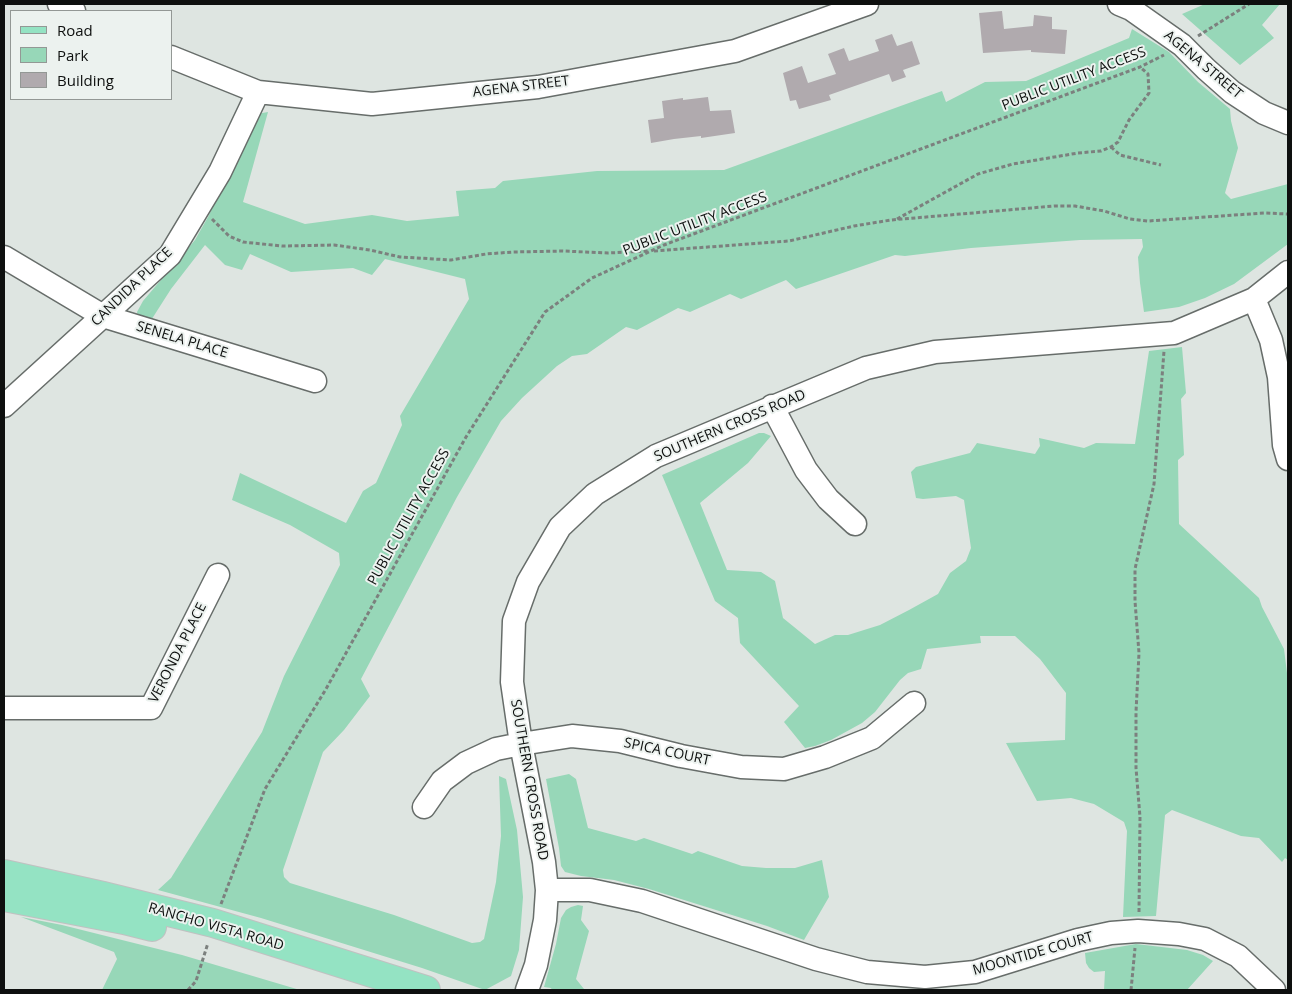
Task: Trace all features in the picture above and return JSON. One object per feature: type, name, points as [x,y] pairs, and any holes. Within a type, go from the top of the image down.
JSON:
[{"type":"main road","name":"RANCHO VISTA ROAD","points":[[4,874],[213,923],[426,990]]},
{"type":"main road","name":"RANCHO VISTA ROAD","points":[[4,897],[124,920],[208,941],[367,990]]},
{"type":"street","points":[[59,4],[72,10]]},
{"type":"street","name":"AGENA STREET","points":[[172,57],[258,92],[372,104],[538,87],[735,51],[868,4]]},
{"type":"street","name":"AGENA STREET","points":[[1119,4],[1131,9],[1182,45],[1206,70],[1232,92],[1264,113],[1288,123]]},
{"type":"street","name":"CANDIDA PLACE","points":[[4,406],[170,255],[220,172],[258,92]]},
{"type":"street","name":"SENELA PLACE","points":[[4,257],[104,316],[315,381]]},
{"type":"street","name":"SOUTHERN CROSS ROAD","points":[[527,990],[536,964],[545,920],[547,890],[544,862],[521,744],[512,682],[514,621],[528,582],[560,527],[595,494],[656,456],[866,368],[935,352],[1174,333],[1254,300],[1288,272]]},
{"type":"street","points":[[1254,300],[1271,340],[1279,377],[1284,445],[1288,459]]},
{"type":"street","points":[[772,406],[806,470],[828,499],[855,524]]},
{"type":"street","name":"VERONDA PLACE","points":[[4,708],[151,708],[218,575]]},
{"type":"street","name":"SPICA COURT","points":[[424,807],[442,781],[466,763],[496,749],[572,736],[620,741],[681,756],[741,767],[784,769],[826,757],[872,738],[914,703]]},
{"type":"street","name":"MOONTIDE COURT","points":[[547,890],[590,890],[642,901],[816,959],[867,972],[924,978],[975,972],[1078,940],[1111,933],[1138,931],[1179,934],[1205,939],[1238,956],[1274,990]]},
{"type":"path","name":"PUBLIC UTILITY ACCESS","points":[[225,892],[265,789],[326,689],[466,437],[545,312],[592,278],[651,251],[1140,67],[1182,45],[1249,4]]},
{"type":"path","points":[[894,220],[978,174],[1013,164],[1101,151],[1111,147],[1118,142],[1129,120],[1149,93],[1148,74],[1140,67]]},
{"type":"path","points":[[1111,147],[1120,155],[1161,165]]},
{"type":"path","points":[[197,210],[212,220],[229,236],[244,242],[282,246],[334,245],[370,250],[400,257],[451,260],[513,252],[563,251],[608,253],[789,241],[854,226],[894,220],[1054,206],[1075,206],[1104,211],[1130,220],[1148,221],[1264,213],[1288,214]]},
{"type":"path","points":[[1131,990],[1133,960],[1138,931],[1141,845],[1136,768],[1139,653],[1135,601],[1135,568],[1154,484],[1166,334]]},
{"type":"path","points":[[188,990],[196,981],[208,941]]},
{"type":"green space","points":[[1205,4],[1280,4],[1262,25],[1274,38],[1240,65],[1182,14]]},
{"type":"green space","points":[[1132,29],[1169,52],[1198,82],[1230,109],[1238,148],[1225,193],[1231,199],[1288,184],[1288,244],[1234,284],[1205,298],[1179,307],[1144,312],[1138,257],[1143,247],[1142,239],[1080,240],[971,248],[905,256],[895,255],[796,289],[786,280],[741,299],[730,294],[690,312],[678,308],[637,330],[626,327],[587,354],[572,356],[557,366],[522,398],[501,421],[457,497],[361,679],[370,696],[344,730],[323,752],[283,870],[284,877],[290,883],[394,915],[472,943],[480,942],[484,939],[496,882],[501,836],[499,776],[506,779],[517,830],[523,897],[519,950],[511,976],[485,990],[422,968],[261,918],[158,890],[171,878],[262,732],[284,676],[340,565],[339,553],[290,525],[232,500],[240,473],[346,523],[363,491],[376,483],[402,425],[400,416],[469,299],[465,279],[385,259],[372,275],[353,268],[291,272],[250,254],[242,270],[225,265],[205,245],[171,289],[148,325],[139,320],[137,312],[143,301],[195,240],[208,217],[257,114],[268,112],[243,202],[305,224],[372,215],[407,221],[459,216],[456,191],[495,188],[503,181],[597,171],[724,170],[942,91],[946,102],[985,82],[1026,81],[1129,38]]},
{"type":"green space","points":[[1182,347],[1186,393],[1181,399],[1184,455],[1178,460],[1179,524],[1259,598],[1284,649],[1288,681],[1288,860],[1285,858],[1282,862],[1259,838],[1241,836],[1172,810],[1165,815],[1156,916],[1123,917],[1127,831],[1124,822],[1094,804],[1071,798],[1037,801],[1006,743],[1065,740],[1066,693],[1040,659],[1015,636],[980,636],[981,643],[927,649],[921,669],[908,673],[900,680],[875,712],[862,723],[831,740],[805,748],[784,722],[799,706],[740,643],[738,618],[715,601],[662,475],[759,433],[771,436],[748,463],[700,503],[727,570],[761,572],[775,581],[783,618],[815,644],[835,635],[848,635],[880,625],[909,610],[938,594],[950,573],[966,561],[971,548],[964,500],[956,496],[916,498],[911,472],[916,467],[970,453],[977,443],[1035,454],[1040,446],[1039,438],[1084,448],[1096,443],[1135,444],[1149,351]]},
{"type":"green space","points":[[569,774],[576,779],[588,828],[636,841],[644,838],[692,854],[698,851],[742,866],[795,868],[822,860],[829,897],[804,940],[767,926],[649,889],[614,880],[565,872],[561,866],[546,779]]},
{"type":"green space","points":[[578,905],[583,906],[581,920],[589,931],[576,979],[584,989],[589,990],[552,990],[551,988],[544,987],[561,918],[566,910]]},
{"type":"green space","points":[[21,917],[62,925],[182,955],[300,990],[102,990],[117,959],[114,952]]},
{"type":"green space","points":[[1136,944],[1187,950],[1203,955],[1213,961],[1187,990],[1104,990],[1105,971],[1094,972],[1089,968],[1086,963],[1085,953]]},
{"type":"building","points":[[1002,11],[1004,29],[1033,26],[1034,15],[1052,17],[1052,29],[1067,30],[1065,54],[1031,52],[1031,50],[983,53],[979,13]]},
{"type":"building","points":[[892,34],[897,46],[912,41],[920,64],[903,70],[906,77],[892,82],[889,74],[829,95],[831,100],[799,109],[796,100],[790,101],[783,73],[802,66],[808,83],[836,74],[828,54],[844,48],[849,61],[879,51],[875,40]]},
{"type":"building","points":[[708,97],[710,111],[731,110],[735,133],[651,143],[648,120],[664,118],[662,101]]}]
